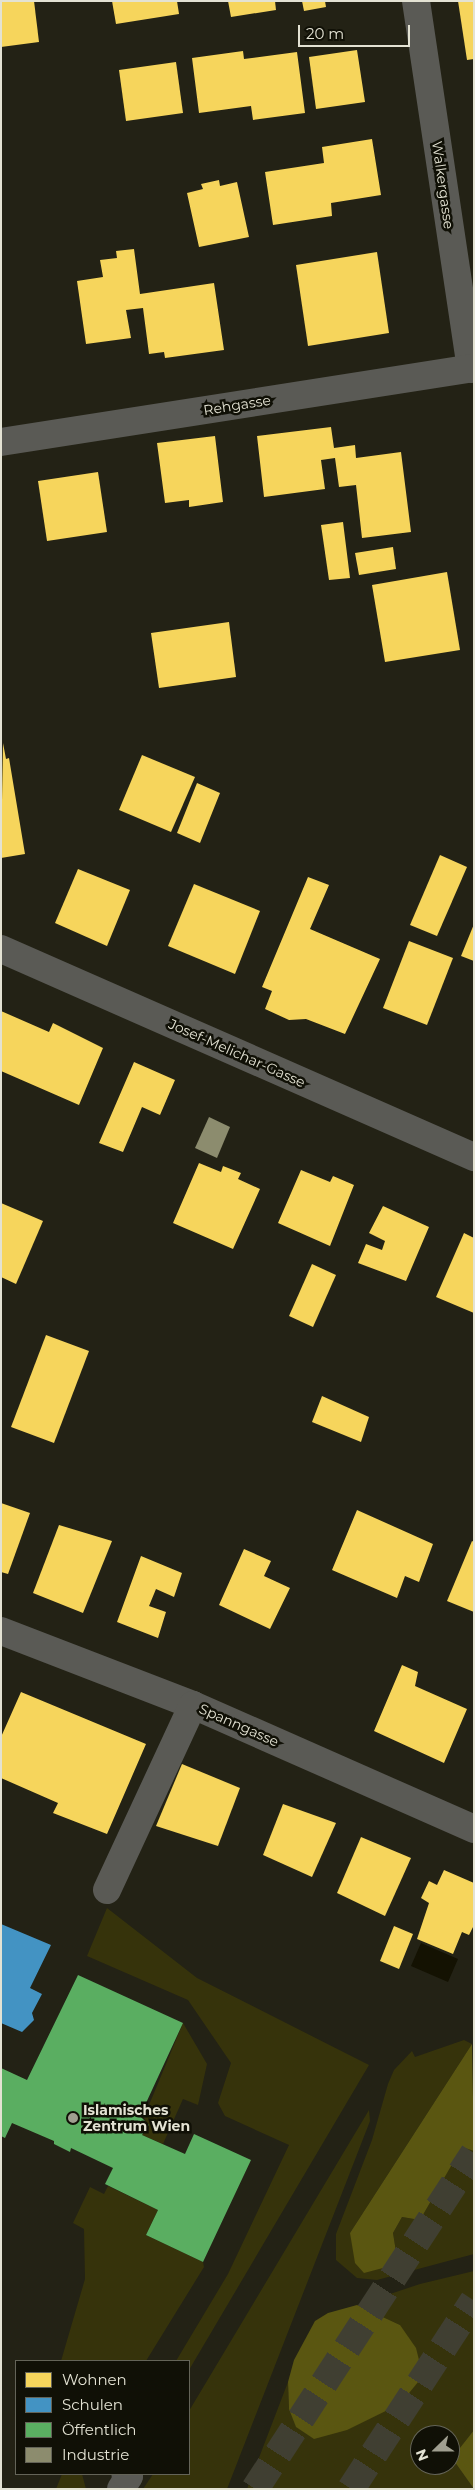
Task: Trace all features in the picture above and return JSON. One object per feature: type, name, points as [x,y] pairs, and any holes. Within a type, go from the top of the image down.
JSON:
[{"type":"street","name":"Walkergasse","points":[[416,1],[472,369]]},
{"type":"street","name":"Rehgasse","points":[[1,442],[472,369]]},
{"type":"street","name":"Josef-Melichar-Gasse","points":[[1,949],[474,1157]]},
{"type":"street","name":"Spanngasse","points":[[1,1630],[193,1705],[474,1828]]},
{"type":"street","points":[[107,1890],[193,1705]]},
{"type":"shaded area","points":[[107,1908],[197,1978],[369,2065],[190,2368],[190,2360],[177,2360],[228,2274],[289,2145],[225,2116],[218,2103],[231,2063],[188,2000],[87,1956]]},
{"type":"shaded area","points":[[421,1943],[458,1959],[448,1982],[411,1966]]},
{"type":"shaded area","points":[[183,2023],[207,2064],[198,2105],[183,2099],[163,2144],[142,2135],[149,2128],[144,2117]]},
{"type":"shaded area","points":[[464,2040],[472,2044],[350,2233],[398,2264],[393,2233],[402,2217],[420,2220],[462,2146],[474,2151],[474,2254],[377,2280],[357,2278],[336,2260],[336,2234],[372,2140],[388,2084],[394,2070],[412,2051],[415,2057]]},
{"type":"shaded area","points":[[472,2044],[474,2151],[462,2147],[420,2220],[402,2217],[393,2233],[398,2264],[364,2273],[355,2263],[350,2233]]},
{"type":"shaded area","points":[[369,2110],[370,2121],[227,2489],[143,2489],[152,2475],[190,2475],[190,2409]]},
{"type":"shaded area","points":[[108,2186],[158,2210],[146,2235],[203,2262],[204,2267],[147,2360],[61,2360],[85,2279],[84,2229],[73,2223],[90,2187],[104,2194]]},
{"type":"shaded area","points":[[474,2271],[474,2430],[460,2448],[460,2425],[410,2425],[410,2475],[460,2475],[460,2469],[474,2489],[247,2489],[288,2382],[289,2409],[400,2325],[357,2305],[420,2284]]},
{"type":"shaded area","points":[[357,2305],[400,2325],[416,2348],[423,2376],[400,2404],[347,2430],[314,2439],[296,2427],[289,2409],[288,2382],[294,2360],[315,2321],[328,2313]]},
{"type":"shaded area","points":[[474,2430],[474,2489],[460,2469],[460,2448]]},
{"type":"shaded area","points":[[62,2475],[82,2475],[86,2489],[56,2489]]},
{"type":"building: Wohnen","points":[[1,1],[34,1],[39,42],[1,47]]},
{"type":"building: Wohnen","points":[[112,1],[177,1],[179,14],[116,24]]},
{"type":"building: Wohnen","points":[[228,1],[275,1],[276,10],[231,17]]},
{"type":"building: Wohnen","points":[[302,1],[325,1],[326,7],[304,11]]},
{"type":"building: Wohnen","points":[[458,1],[474,1],[474,59],[467,60]]},
{"type":"building: Wohnen","points":[[357,50],[365,102],[316,109],[309,57]]},
{"type":"building: Wohnen","points":[[243,51],[244,59],[297,52],[305,113],[253,120],[251,106],[199,113],[192,58]]},
{"type":"building: Wohnen","points":[[176,62],[183,113],[126,121],[119,70]]},
{"type":"building: Wohnen","points":[[372,139],[381,195],[331,203],[332,216],[273,225],[265,172],[324,163],[322,147]]},
{"type":"building: Wohnen","points":[[219,180],[220,186],[237,182],[249,237],[199,247],[187,193],[203,189],[201,184]]},
{"type":"building: Wohnen","points":[[134,249],[140,294],[214,283],[224,350],[165,358],[164,352],[149,354],[143,308],[126,310],[131,338],[86,344],[77,281],[103,277],[100,260],[117,258],[116,251]]},
{"type":"building: Wohnen","points":[[377,252],[389,333],[308,346],[296,265]]},
{"type":"building: Wohnen","points":[[331,427],[334,448],[355,445],[356,458],[401,452],[411,532],[362,538],[356,485],[339,487],[335,458],[321,460],[325,489],[264,497],[257,436]]},
{"type":"building: Wohnen","points":[[215,436],[223,502],[189,507],[189,500],[165,503],[157,443]]},
{"type":"building: Wohnen","points":[[98,472],[107,532],[47,541],[38,481]]},
{"type":"building: Wohnen","points":[[343,522],[350,578],[329,580],[321,525]]},
{"type":"building: Wohnen","points":[[393,547],[396,569],[359,575],[355,553]]},
{"type":"building: Wohnen","points":[[447,572],[460,650],[385,662],[372,585]]},
{"type":"building: Wohnen","points":[[229,622],[236,677],[159,688],[151,633]]},
{"type":"building: Wohnen","points":[[3,743],[6,759],[9,758],[25,854],[1,858]]},
{"type":"building: Wohnen","points":[[142,755],[195,777],[171,832],[119,810]]},
{"type":"building: Wohnen","points":[[197,783],[220,793],[200,843],[177,833]]},
{"type":"building: Wohnen","points":[[440,855],[467,867],[437,936],[410,925]]},
{"type":"building: Wohnen","points":[[78,869],[130,890],[107,946],[55,923]]},
{"type":"building: Wohnen","points":[[308,877],[329,885],[310,929],[380,959],[345,1034],[306,1019],[289,1020],[265,1009],[272,991],[262,987]]},
{"type":"building: Wohnen","points":[[194,884],[260,911],[235,974],[168,946]]},
{"type":"building: Wohnen","points":[[474,924],[474,961],[461,956]]},
{"type":"building: Wohnen","points":[[409,941],[453,958],[427,1025],[383,1008]]},
{"type":"building: Wohnen","points":[[1,1011],[49,1032],[53,1023],[103,1048],[79,1105],[1,1071]]},
{"type":"building: Wohnen","points":[[134,1062],[175,1080],[160,1115],[142,1107],[123,1152],[99,1143]]},
{"type":"building: Wohnen","points":[[199,1163],[221,1172],[223,1166],[241,1173],[238,1179],[260,1189],[233,1249],[173,1223]]},
{"type":"building: Wohnen","points":[[301,1170],[330,1182],[333,1176],[354,1185],[330,1246],[278,1223]]},
{"type":"building: Wohnen","points":[[1,1203],[43,1221],[16,1284],[1,1277]]},
{"type":"building: Wohnen","points":[[383,1206],[429,1227],[406,1281],[358,1263],[366,1244],[382,1250],[385,1241],[369,1233]]},
{"type":"building: Wohnen","points":[[464,1233],[474,1238],[474,1313],[436,1297]]},
{"type":"building: Wohnen","points":[[312,1264],[336,1275],[313,1327],[289,1316]]},
{"type":"building: Wohnen","points":[[46,1335],[89,1351],[54,1443],[11,1427]]},
{"type":"building: Wohnen","points":[[322,1396],[369,1417],[361,1442],[312,1422]]},
{"type":"building: Wohnen","points":[[1,1503],[30,1513],[8,1574],[1,1572]]},
{"type":"building: Wohnen","points":[[357,1510],[433,1544],[419,1582],[405,1576],[397,1598],[332,1570]]},
{"type":"building: Wohnen","points":[[59,1525],[112,1541],[83,1613],[33,1593]]},
{"type":"building: Wohnen","points":[[472,1541],[474,1542],[474,1612],[447,1601]]},
{"type":"building: Wohnen","points":[[244,1549],[271,1561],[264,1576],[290,1588],[270,1629],[219,1605]]},
{"type":"building: Wohnen","points":[[141,1556],[182,1573],[174,1597],[156,1589],[149,1606],[166,1612],[158,1638],[117,1622]]},
{"type":"building: Wohnen","points":[[402,1665],[418,1672],[415,1686],[467,1709],[444,1763],[374,1731]]},
{"type":"building: Wohnen","points":[[21,1692],[146,1744],[107,1834],[53,1813],[58,1803],[1,1778],[1,1737]]},
{"type":"building: Wohnen","points":[[182,1764],[240,1788],[218,1846],[156,1826]]},
{"type":"building: Wohnen","points":[[283,1804],[336,1823],[312,1877],[263,1855]]},
{"type":"building: Wohnen","points":[[361,1837],[411,1858],[385,1916],[337,1893]]},
{"type":"building: Wohnen","points":[[444,1870],[474,1883],[474,1925],[469,1935],[462,1932],[453,1954],[417,1939],[429,1903],[421,1898],[429,1881],[437,1885]]},
{"type":"building: Wohnen","points":[[394,1926],[413,1934],[399,1969],[380,1961]]},
{"type":"building: Schulen","points":[[1,1924],[51,1945],[30,1988],[42,1994],[32,2013],[34,2020],[22,2032],[1,2023]]},
{"type":"building: Öffentlich","name":"Islamisches Zentrum Wien","points":[[78,1975],[183,2023],[140,2116],[149,2125],[142,2135],[185,2154],[194,2134],[251,2160],[203,2262],[146,2235],[158,2210],[105,2184],[113,2168],[71,2148],[70,2152],[54,2144],[54,2141],[12,2123],[5,2138],[1,2136],[1,2068],[27,2080]]},
{"type":"building: Industrie","points":[[209,1117],[230,1127],[217,1158],[195,1148]]},
{"type":"tunnel","points":[[255,2489],[474,2153]]},
{"type":"tunnel","points":[[351,2489],[474,2300]]},
{"type":"place","name":"Islamisches Zentrum Wien","points":[[73,2118]]}]
